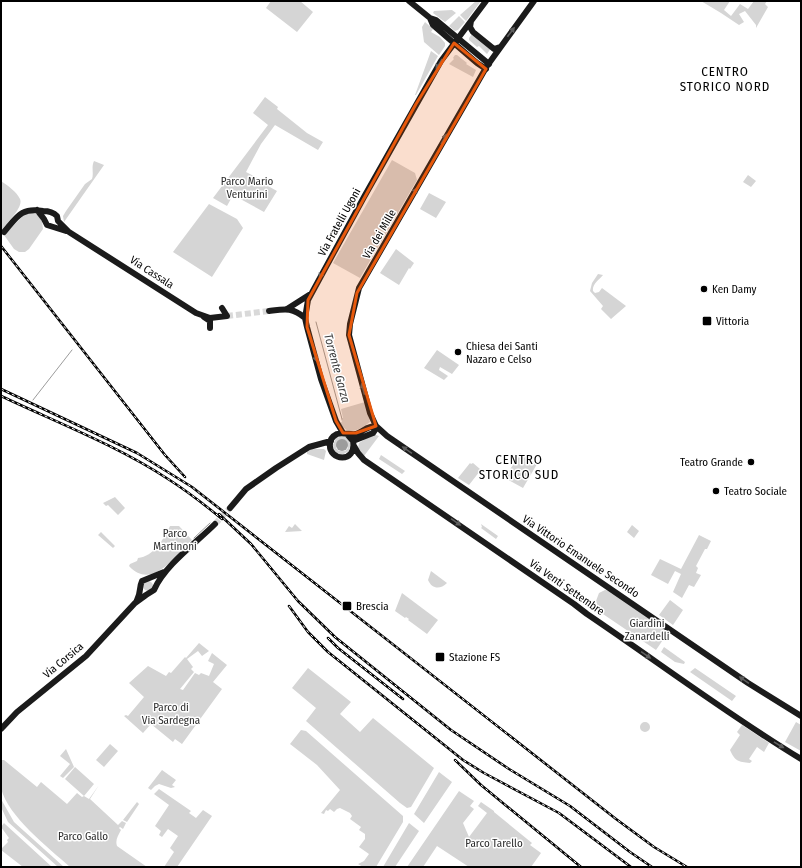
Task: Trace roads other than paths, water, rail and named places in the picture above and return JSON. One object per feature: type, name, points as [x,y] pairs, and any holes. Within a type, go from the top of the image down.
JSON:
[{"type":"main road","points":[[409,1],[458,38],[487,66]]},
{"type":"main road","name":"Via Fratelli Ugoni","points":[[345,434],[337,423],[321,379],[305,318],[310,294],[441,61],[486,1]]},
{"type":"main road","name":"Via dei Mille","points":[[377,427],[370,413],[350,335],[350,324],[357,293],[360,285],[487,66],[534,1]]},
{"type":"main road","points":[[429,17],[432,25],[454,43],[487,66]]},
{"type":"main road","points":[[472,20],[470,27],[472,32],[494,49],[500,47]]},
{"type":"main road","points":[[4,232],[23,212],[37,210],[50,213]]},
{"type":"main road","name":"Via Cassala","points":[[37,210],[47,225],[55,224],[69,232],[203,316]]},
{"type":"main road","points":[[44,219],[46,215],[50,213]]},
{"type":"main road","name":"Via Cassala","points":[[50,213],[56,214],[57,216],[55,224]]},
{"type":"main road","points":[[287,309],[310,294]]},
{"type":"main road","points":[[203,316],[214,318],[227,316],[222,308]]},
{"type":"main road","points":[[269,311],[287,309],[295,311],[305,318]]},
{"type":"main road","points":[[203,316],[210,321],[210,328]]},
{"type":"main road","name":"Via Fratelli Ugoni","points":[[335,436],[337,423]]},
{"type":"main road","points":[[230,508],[246,489],[256,481],[310,447],[330,441],[335,436],[356,434],[370,426],[377,427]]},
{"type":"main road","points":[[310,447],[325,448],[339,457],[348,456],[352,453],[354,444],[377,427]]},
{"type":"main road","name":"Via Vittorio Emanuele Secondo","points":[[377,427],[393,441],[801,716]]},
{"type":"main road","points":[[345,434],[354,444]]},
{"type":"main road","points":[[330,441],[332,452]]},
{"type":"main road","name":"Via Venti Settembre","points":[[354,444],[358,453],[364,460],[801,759]]},
{"type":"main road","name":"Via Venti Settembre","points":[[348,456],[364,460]]},
{"type":"main road","name":"Via Corsica","points":[[1,729],[17,712],[86,656],[135,604],[154,590],[166,571],[216,524]]},
{"type":"main road","name":"Via Corsica","points":[[135,604],[141,589],[142,581],[166,571]]},
{"type":"main road","points":[[149,578],[153,580],[156,585]]},
{"type":"main road","points":[[141,589],[144,592],[149,593]]},
{"type":"waterway","name":"Torrente Garza","points":[[316,322],[342,419]]},
{"type":"waterway","points":[[33,400],[72,350]]},
{"type":"waterway","points":[[194,538],[210,523]]},
{"type":"tunnel","points":[[227,316],[269,311]]},
{"type":"tunnel","points":[[215,524],[230,508]]},
{"type":"railway","points":[[1,246],[165,455],[185,477]]},
{"type":"railway","points":[[1,389],[137,453],[192,487],[616,819],[654,847],[687,867]]},
{"type":"railway","points":[[1,396],[108,445],[149,467],[196,498],[222,519]]},
{"type":"railway","points":[[219,514],[251,544],[298,601],[335,637],[451,730],[509,769],[570,806],[652,867]]},
{"type":"railway","points":[[289,606],[308,632],[328,652],[463,760],[484,773],[559,813],[631,867]]},
{"type":"railway","points":[[328,638],[338,648],[403,699]]},
{"type":"railway","points":[[455,760],[481,785],[581,867]]},
{"type":"place","name":"Ken Damy","points":[[704,289]]},
{"type":"place","name":"Vittoria","points":[[707,321]]},
{"type":"place","name":"Chiesa dei Santi Nazaro e Celso","points":[[458,352]]},
{"type":"place","name":"Teatro Grande","points":[[751,462]]},
{"type":"place","name":"Teatro Sociale","points":[[716,491]]},
{"type":"place","name":"Brescia","points":[[347,606]]},
{"type":"place","name":"Stazione FS","points":[[440,657]]},
{"type":"district","name":"CENTRO STORICO NORD","points":[[725,78]]},
{"type":"district","name":"CENTRO STORICO SUD","points":[[519,466]]},
{"type":"park label","name":"Parco Mario Venturini","points":[[247,187]]},
{"type":"park label","name":"Parco Martinoni","points":[[175,539]]},
{"type":"park label","name":"Giardini Zanardelli","points":[[647,629]]},
{"type":"park label","name":"Parco di Via Sardegna","points":[[171,713]]},
{"type":"park label","name":"Parco Gallo","points":[[83,836]]},
{"type":"park label","name":"Parco Tarello","points":[[494,843]]}]
